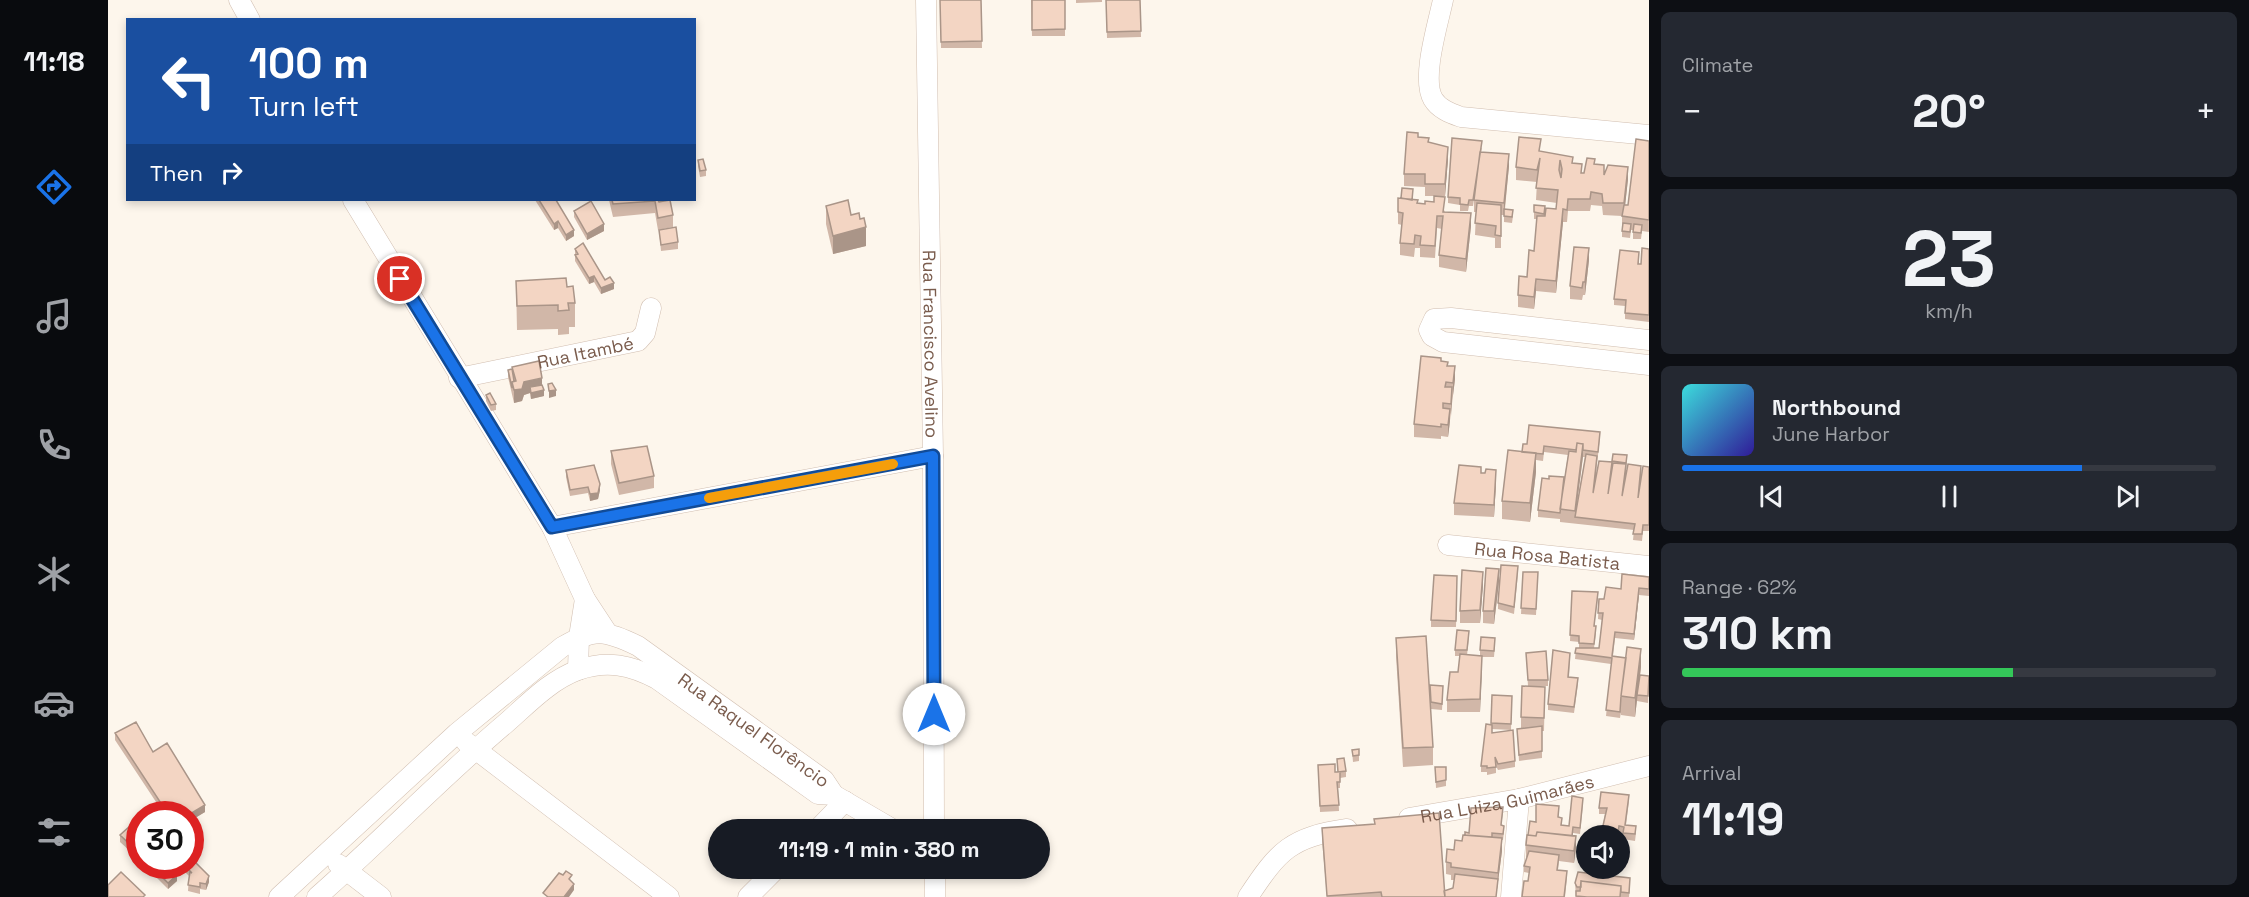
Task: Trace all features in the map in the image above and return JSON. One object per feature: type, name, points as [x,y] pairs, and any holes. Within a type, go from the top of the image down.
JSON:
[{"type":"street","points":[[239,0],[248,18]]},
{"type":"street","name":"Rua Francisco Avelino","points":[[926,0],[933,456],[934,819]]},
{"type":"street","points":[[1443,0],[1429,70],[1432,98],[1439,106],[1461,117],[1649,135]]},
{"type":"street","points":[[279,897],[457,733],[562,647],[579,637],[606,632],[585,599],[552,527],[459,378],[354,201]]},
{"type":"street","name":"Rua Itambé","points":[[459,378],[638,341],[645,333],[651,308]]},
{"type":"street","points":[[1649,340],[1451,318],[1434,319],[1429,330],[1432,336],[1443,342],[1649,365]]},
{"type":"street","points":[[552,527],[933,456]]},
{"type":"street","name":"Rua Rosa Batista","points":[[1448,545],[1649,566]]},
{"type":"street","points":[[578,670],[579,637],[585,599]]},
{"type":"street","name":"Rua Raquel Florêncio","points":[[606,632],[638,646],[657,659],[824,780],[839,798]]},
{"type":"street","name":"Rua Raquel Florêncio","points":[[317,897],[474,749],[550,685],[578,670],[616,664],[637,668],[657,679],[818,794],[839,798]]},
{"type":"street","points":[[457,733],[474,749],[669,897]]},
{"type":"street","name":"Rua Luiza Guimarães","points":[[1392,822],[1519,799],[1649,766]]},
{"type":"street","points":[[825,819],[839,798],[875,819]]},
{"type":"street","points":[[1511,897],[1519,799]]},
{"type":"street","points":[[1248,897],[1280,855],[1297,842],[1314,834],[1369,826]]},
{"type":"street","points":[[327,854],[381,897]]},
{"type":"street","points":[[748,897],[766,879]]},
{"type":"street","points":[[935,879],[935,897]]},
{"type":"building","points":[[940,0],[981,0],[982,41],[941,42]]},
{"type":"building","points":[[1032,0],[1065,0],[1065,29],[1032,30]]},
{"type":"building","points":[[1106,0],[1140,0],[1141,31],[1107,32]]},
{"type":"building","points":[[1407,132],[1418,133],[1418,137],[1429,138],[1428,142],[1448,147],[1445,184],[1425,184],[1425,174],[1404,174]]},
{"type":"building","points":[[1519,137],[1541,139],[1539,151],[1573,157],[1572,163],[1582,164],[1581,173],[1584,173],[1587,158],[1595,159],[1594,164],[1604,165],[1604,175],[1608,165],[1628,167],[1624,203],[1603,203],[1602,194],[1591,192],[1590,199],[1568,199],[1567,210],[1563,209],[1556,281],[1536,279],[1534,297],[1518,295],[1519,276],[1527,277],[1529,250],[1534,251],[1537,216],[1545,216],[1546,208],[1556,209],[1558,190],[1536,188],[1540,158],[1537,170],[1516,167]],"holes":[[[1560,160],[1562,169],[1561,178]]]},
{"type":"building","points":[[1452,138],[1482,141],[1473,200],[1469,200],[1468,205],[1460,204],[1460,198],[1448,197]]},
{"type":"building","points":[[1636,139],[1649,141],[1649,220],[1622,216],[1624,205],[1628,205]]},
{"type":"building","points":[[1480,152],[1509,154],[1504,203],[1474,200]]},
{"type":"building","points":[[703,159],[706,170],[700,171],[698,160]]},
{"type":"building","points":[[1402,188],[1413,189],[1412,200],[1401,198]]},
{"type":"building","points":[[1434,196],[1445,197],[1443,212],[1471,213],[1466,259],[1439,255],[1443,216],[1437,216],[1435,246],[1420,245],[1421,236],[1415,235],[1414,244],[1400,243],[1403,213],[1398,212],[1398,198],[1418,200],[1417,203],[1425,204],[1425,201],[1434,202]]},
{"type":"building","points":[[848,200],[851,215],[859,213],[860,219],[864,218],[866,227],[833,236],[826,206]]},
{"type":"building","points":[[540,201],[557,201],[574,230],[566,235],[558,221],[554,224]]},
{"type":"building","points":[[591,201],[604,224],[587,234],[574,211]]},
{"type":"building","points":[[612,201],[655,201],[613,204]]},
{"type":"building","points":[[655,201],[670,201],[673,215],[658,218]]},
{"type":"building","points":[[1477,203],[1501,205],[1501,236],[1495,235],[1496,226],[1475,223]]},
{"type":"building","points":[[1534,205],[1545,206],[1544,214],[1534,212]]},
{"type":"building","points":[[1504,209],[1513,210],[1512,217],[1504,216]]},
{"type":"building","points":[[1623,223],[1631,224],[1630,232],[1622,231]]},
{"type":"building","points":[[1634,224],[1642,225],[1641,233],[1633,232]]},
{"type":"building","points":[[676,227],[678,242],[661,245],[659,230]]},
{"type":"building","points":[[583,243],[605,280],[610,277],[614,283],[601,288],[594,276],[589,278],[575,255],[578,254],[575,249]]},
{"type":"building","points":[[1574,247],[1589,248],[1585,282],[1582,288],[1570,286]]},
{"type":"building","points":[[1642,248],[1649,249],[1649,315],[1625,313],[1626,300],[1614,299],[1620,250],[1639,252],[1638,264],[1641,264]]},
{"type":"building","points":[[566,278],[567,287],[573,286],[575,303],[568,303],[569,310],[558,311],[558,305],[517,306],[516,281]]},
{"type":"building","points":[[1421,356],[1441,358],[1441,361],[1448,362],[1447,366],[1455,366],[1453,383],[1446,382],[1445,387],[1452,387],[1451,404],[1443,403],[1443,408],[1450,409],[1448,425],[1441,424],[1441,427],[1414,424]]},
{"type":"building","points":[[539,361],[542,378],[524,382],[522,389],[514,390],[512,382],[516,381],[512,367]]},
{"type":"building","points":[[512,369],[514,381],[512,388],[508,370]]},
{"type":"building","points":[[552,383],[556,390],[549,391],[548,384]]},
{"type":"building","points":[[542,385],[544,390],[531,393],[530,387]]},
{"type":"building","points":[[490,393],[496,404],[491,405],[486,395]]},
{"type":"building","points":[[1529,425],[1600,432],[1598,452],[1583,450],[1583,444],[1577,443],[1576,450],[1544,446],[1543,454],[1522,452],[1523,444],[1527,444]]},
{"type":"building","points":[[1577,443],[1583,444],[1575,511],[1560,509],[1569,451],[1576,452]]},
{"type":"building","points":[[647,446],[654,476],[619,483],[611,451]]},
{"type":"building","points":[[1508,450],[1536,453],[1530,503],[1502,501]]},
{"type":"building","points":[[1586,454],[1597,456],[1593,493],[1599,461],[1612,462],[1608,494],[1613,463],[1626,464],[1622,496],[1628,464],[1641,466],[1638,498],[1643,466],[1649,467],[1649,525],[1643,525],[1642,534],[1633,534],[1635,524],[1575,517]]},
{"type":"building","points":[[1613,454],[1627,455],[1626,463],[1612,461]]},
{"type":"building","points":[[594,465],[600,484],[598,493],[590,494],[588,487],[570,490],[566,470]]},
{"type":"building","points":[[1459,465],[1481,467],[1481,473],[1485,473],[1486,469],[1496,470],[1494,505],[1454,503]]},
{"type":"building","points":[[1549,476],[1564,477],[1560,513],[1538,510],[1542,478],[1549,479]]},
{"type":"building","points":[[1501,565],[1518,566],[1514,607],[1498,603]]},
{"type":"building","points":[[1486,568],[1499,569],[1494,611],[1483,611]]},
{"type":"building","points":[[1462,570],[1483,572],[1480,610],[1460,611]]},
{"type":"building","points":[[1523,572],[1538,572],[1536,609],[1521,608]]},
{"type":"building","points":[[1622,574],[1649,577],[1649,589],[1639,588],[1634,634],[1615,632],[1612,656],[1626,658],[1620,712],[1606,710],[1612,658],[1575,653],[1576,648],[1599,648],[1603,613],[1598,613],[1599,599],[1604,599],[1606,587],[1621,589]]},
{"type":"building","points":[[1434,575],[1457,576],[1456,621],[1431,620]]},
{"type":"building","points":[[1572,591],[1598,592],[1594,644],[1579,643],[1579,636],[1570,635]]},
{"type":"building","points":[[1457,630],[1469,631],[1467,650],[1455,650]]},
{"type":"building","points":[[1426,636],[1433,747],[1403,748],[1396,638]]},
{"type":"building","points":[[1481,637],[1495,638],[1494,651],[1480,650]]},
{"type":"building","points":[[1627,647],[1641,649],[1635,698],[1621,696]]},
{"type":"building","points":[[1553,650],[1570,653],[1568,677],[1578,678],[1574,707],[1548,704]]},
{"type":"building","points":[[1546,651],[1548,680],[1528,680],[1526,653]]},
{"type":"building","points":[[1460,654],[1482,656],[1480,699],[1447,700],[1450,672],[1458,672]]},
{"type":"building","points":[[1640,675],[1649,676],[1648,696],[1637,695]]},
{"type":"building","points":[[1430,685],[1443,686],[1442,704],[1431,702]]},
{"type":"building","points":[[1522,686],[1545,687],[1544,718],[1521,717]]},
{"type":"building","points":[[1492,695],[1512,696],[1511,724],[1491,723]]},
{"type":"building","points":[[136,722],[153,752],[167,743],[203,801],[159,801],[115,733]]},
{"type":"building","points":[[1486,724],[1492,725],[1492,733],[1513,730],[1515,761],[1498,764],[1495,757],[1496,767],[1481,766]]},
{"type":"building","points":[[1542,726],[1542,751],[1519,755],[1517,729]]},
{"type":"building","points":[[1359,749],[1359,755],[1353,756],[1352,750]]},
{"type":"building","points":[[1344,758],[1346,771],[1338,772],[1337,759]]},
{"type":"building","points":[[1335,764],[1335,772],[1340,772],[1340,782],[1337,782],[1339,805],[1320,806],[1318,765]]},
{"type":"building","points":[[1435,767],[1446,767],[1446,780],[1436,782]]},
{"type":"building","points":[[1601,792],[1629,795],[1625,825],[1603,825],[1607,808],[1599,808]]},
{"type":"building","points":[[1572,796],[1583,798],[1580,825],[1573,827],[1572,836],[1537,832],[1536,836],[1528,835],[1530,821],[1536,822],[1536,804],[1559,806],[1558,817],[1562,818],[1561,825],[1569,826]]},
{"type":"building","points":[[1503,807],[1501,825],[1504,826],[1503,834],[1492,833],[1492,837],[1465,835],[1465,832],[1469,833],[1471,808]]},
{"type":"building","points":[[1439,813],[1445,897],[1382,897],[1381,892],[1327,896],[1322,828],[1375,824],[1374,819]]},
{"type":"building","points":[[1630,825],[1636,826],[1635,834],[1630,834]]},
{"type":"building","points":[[126,830],[126,841],[120,835]]},
{"type":"building","points":[[1537,832],[1576,836],[1574,851],[1526,845],[1527,835],[1536,836]]},
{"type":"building","points":[[1463,835],[1502,838],[1498,873],[1451,867],[1451,863],[1446,862],[1447,849],[1454,850],[1455,840],[1462,841]]},
{"type":"building","points":[[1529,851],[1559,855],[1557,870],[1567,871],[1564,897],[1522,897],[1524,881],[1528,881],[1530,867],[1524,866]]},
{"type":"building","points":[[204,871],[209,876],[206,884],[200,883],[200,887],[188,885],[189,879],[204,879]]},
{"type":"building","points":[[566,871],[572,875],[569,879],[574,884],[564,897],[548,897],[543,893],[559,873],[563,875]]},
{"type":"building","points":[[121,872],[145,895],[143,897],[108,897],[108,885]]},
{"type":"building","points":[[1455,874],[1498,879],[1496,897],[1445,897],[1444,891],[1453,888]]},
{"type":"building","points":[[1576,879],[1630,879],[1629,893],[1621,892],[1621,886],[1581,881],[1581,887],[1577,887]]},
{"type":"building","points":[[1581,881],[1621,886],[1620,897],[1576,896],[1576,891],[1580,891]]},
{"type":"slow traffic","points":[[709,498],[893,464]]},
{"type":"route","points":[[400,279],[552,527],[933,456],[934,714]]}]
